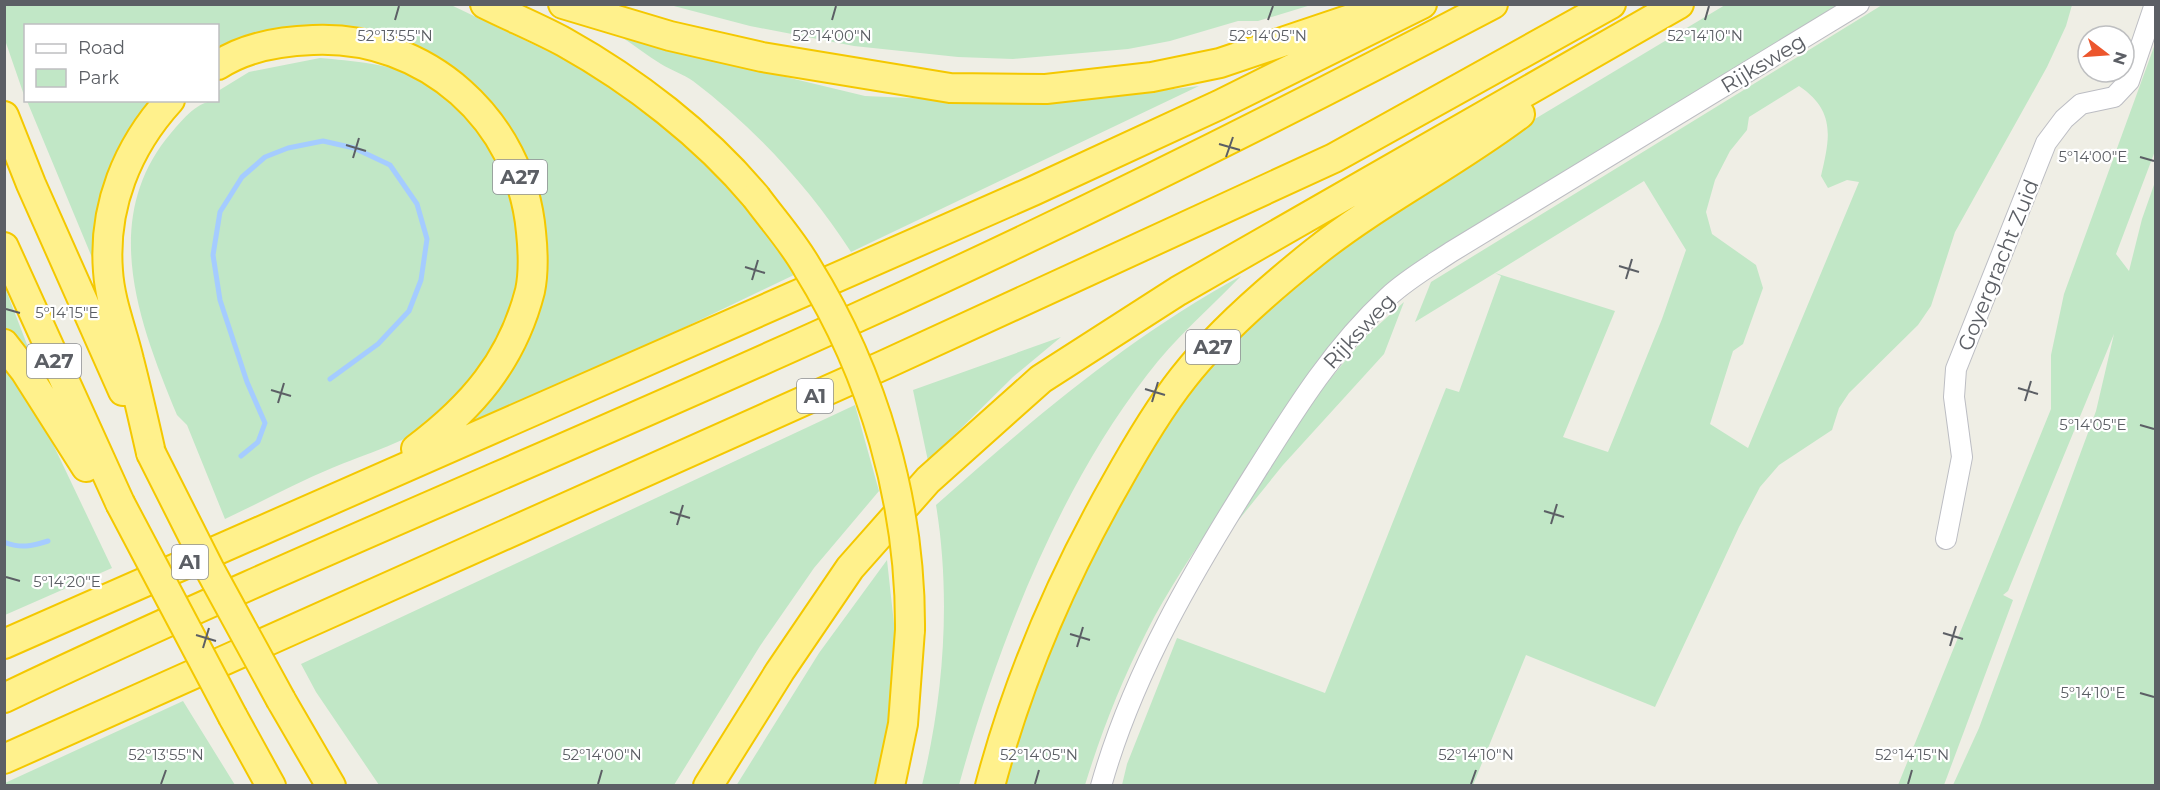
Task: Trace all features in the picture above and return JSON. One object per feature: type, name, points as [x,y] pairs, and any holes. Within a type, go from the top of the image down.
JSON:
[{"type":"highway","name":"A1","points":[[485,4],[564,42],[639,91],[714,152],[756,197],[812,274],[842,332],[873,405],[891,468],[904,533],[910,598],[910,630],[903,724],[890,786]]},
{"type":"highway","points":[[563,4],[648,30],[762,57],[950,88],[1046,89],[1152,76],[1220,63],[1394,4]]},
{"type":"highway","name":"A1","points":[[4,644],[1033,191],[1261,85],[1422,4]]},
{"type":"highway","name":"A1","points":[[4,698],[163,622],[856,318],[1278,117],[1493,4]]},
{"type":"highway","name":"A1","points":[[4,759],[884,365],[1334,158],[1611,4]]},
{"type":"highway","points":[[712,781],[780,671],[850,568],[928,480],[1041,379],[1178,291],[1608,47],[1679,4]]},
{"type":"highway","name":"A27","points":[[219,64],[228,58],[267,44],[338,39],[376,45],[416,60],[451,83],[480,110],[503,143],[520,176],[530,216],[533,254],[530,288],[521,320],[502,360],[481,392],[449,424],[376,479]]},
{"type":"highway","name":"A27","points":[[990,786],[1006,725],[1043,628],[1084,540],[1137,446],[1183,378],[1257,300],[1315,252],[1375,209],[1491,136],[1608,47]]},
{"type":"highway","name":"A27","points":[[152,453],[113,305],[108,272],[108,233],[117,188],[131,155],[148,124],[168,102]]},
{"type":"highway","name":"A27","points":[[4,116],[31,184],[152,453],[210,570],[331,786]]},
{"type":"highway","name":"A27","points":[[4,247],[99,476],[120,503],[232,717],[271,786]]},
{"type":"highway","points":[[4,344],[99,476]]},
{"type":"highway","name":"A1","points":[[4,677],[163,622]]},
{"type":"street","name":"Rijksweg","points":[[1101,786],[1137,688],[1194,570],[1312,384],[1345,341],[1389,295],[1451,252],[1859,4]]},
{"type":"street","name":"Goyergracht Zuid","points":[[1946,539],[1962,457],[1954,397],[1956,369],[2046,143],[2064,119],[2082,104],[2114,97],[2128,81],[2155,4]]},
{"type":"green space","points":[[5,5],[451,5],[568,61],[656,117],[712,163],[776,241],[796,274],[602,367],[457,430],[542,275],[462,76],[433,55],[393,36],[351,28],[219,53],[219,24],[24,24],[24,95],[5,40]]},
{"type":"green space","points":[[670,5],[1311,5],[1258,21],[1238,21],[1170,41],[1128,49],[1013,59],[958,57],[854,46],[750,26]]},
{"type":"green space","points":[[1725,5],[1839,5],[1393,279],[1349,326],[1312,374],[1168,593],[1120,689],[1085,785],[994,786],[1105,502],[1257,301],[1475,155]]},
{"type":"green space","points":[[1882,5],[2072,5],[2066,26],[2047,67],[1955,232],[1931,306],[1918,325],[1849,393],[1839,408],[1832,430],[1779,465],[1760,487],[1655,707],[1526,655],[1473,785],[1122,785],[1127,764],[1177,638],[1325,693],[1446,388],[1459,392],[1501,276],[1495,273],[1415,322],[1431,282]],"holes":[[[1799,86],[1811,95],[1825,115],[1828,137],[1821,176],[1828,188],[1847,180],[1859,182],[1748,448],[1710,424],[1733,351],[1743,344],[1763,288],[1756,265],[1712,234],[1706,212],[1715,180],[1730,151],[1747,130],[1749,117]],[[1644,181],[1686,250],[1662,319],[1608,452],[1563,437],[1615,311],[1495,273]]]},
{"type":"green space","points":[[623,38],[865,96],[1044,104],[1199,86],[851,252],[799,182],[738,118],[693,81],[661,64]]},
{"type":"green space","points":[[2155,44],[2155,151],[2116,254],[2129,271],[2142,219],[2155,182],[2155,785],[1953,785],[1979,728],[2096,411],[2114,334],[2008,591],[2003,595],[2013,600],[1944,785],[1898,785],[2051,409],[2051,355],[2064,294]]},
{"type":"green space","points":[[320,58],[369,63],[406,72],[428,83],[458,108],[475,128],[489,150],[512,204],[518,232],[519,260],[510,315],[498,342],[473,381],[428,426],[402,440],[319,474],[225,519],[187,425],[177,415],[150,345],[133,272],[131,236],[136,201],[149,166],[171,133],[197,107],[207,102],[219,102],[219,90],[249,72]]},
{"type":"green space","points":[[27,102],[155,102],[137,124],[108,296]]},
{"type":"green space","points":[[1241,276],[1180,336],[1147,375],[1085,468],[1058,519],[1012,625],[974,732],[959,785],[922,785],[936,716],[943,646],[943,575],[936,505],[1008,442],[1120,353],[1199,300]]},
{"type":"green space","points":[[4,285],[38,373],[5,333]]},
{"type":"green space","points":[[1404,302],[1384,354],[1283,465],[1216,548],[1321,390],[1365,337]]},
{"type":"green space","points":[[1061,337],[1013,377],[928,461],[913,390]]},
{"type":"green space","points":[[5,368],[42,421],[112,568],[5,615]]},
{"type":"green space","points":[[855,405],[879,491],[814,568],[760,646],[674,785],[379,785],[316,692],[301,664]]},
{"type":"green space","points":[[887,560],[895,633],[895,689],[878,785],[736,786],[819,653]]},
{"type":"green space","points":[[183,701],[235,785],[5,785],[5,783]]},
{"type":"waterway","points":[[241,456],[258,442],[265,423],[247,382],[220,300],[213,255],[220,212],[242,177],[265,157],[288,148],[323,141],[354,148],[390,165],[417,204],[427,239],[421,280],[409,311],[378,344],[330,379]]},
{"type":"waterway","points":[[4,542],[26,546],[48,541]]}]
